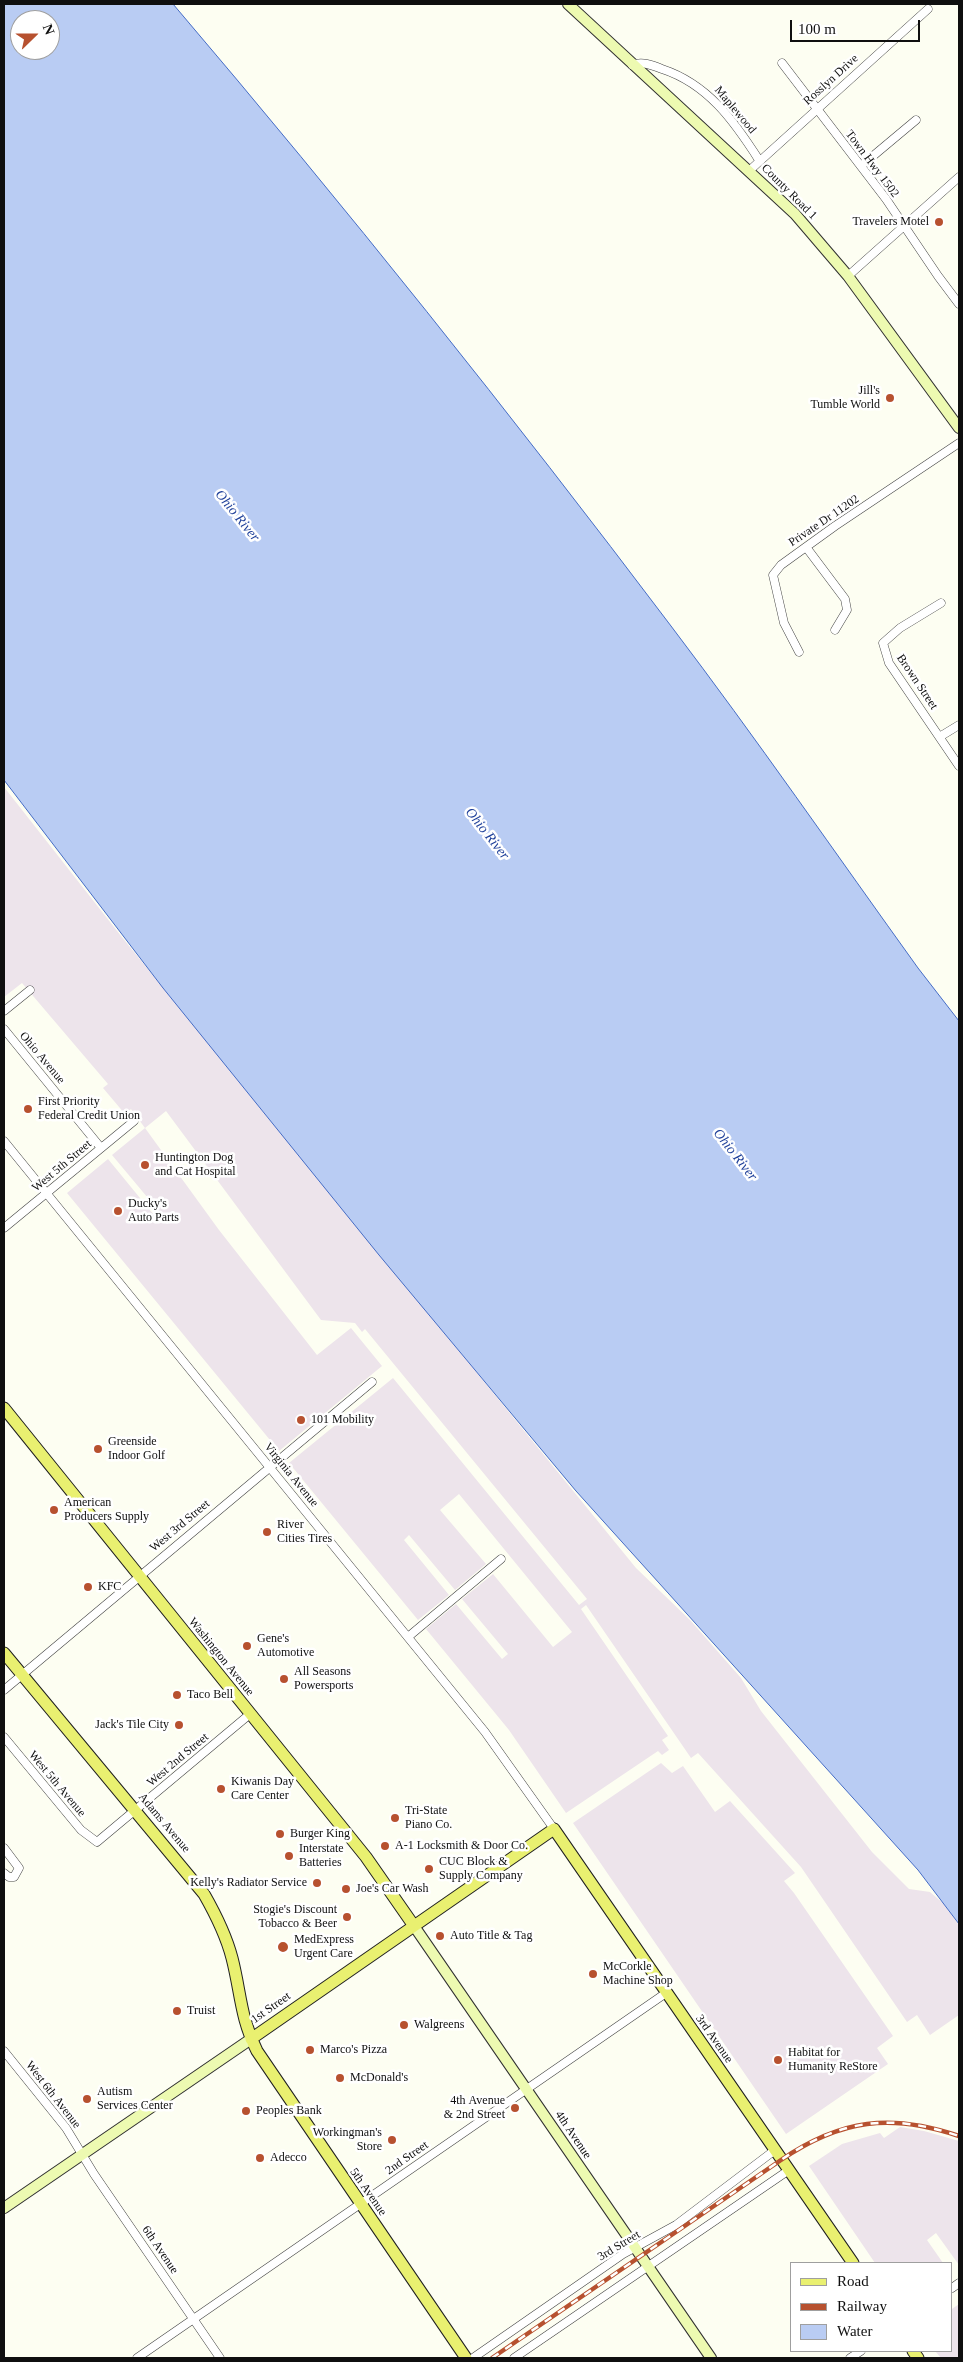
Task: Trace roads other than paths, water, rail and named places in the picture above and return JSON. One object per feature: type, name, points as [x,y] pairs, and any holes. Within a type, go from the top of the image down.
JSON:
[{"type":"main road","name":"Washington Avenue","points":[[4,1408],[138,1577],[366,1857],[414,1926]]},
{"type":"main road","name":"Adams Avenue","points":[[4,1652],[192,1880],[216,1916],[232,1960],[240,2007],[251,2039]]},
{"type":"main road","name":"1st Street","points":[[251,2039],[554,1829]]},
{"type":"main road","name":"3rd Avenue","points":[[554,1829],[852,2262]]},
{"type":"main road","name":"5th Avenue","points":[[251,2039],[267,2069],[466,2358]]},
{"type":"street","name":"County Road 1","points":[[568,4],[632,65],[750,170],[796,214],[848,276],[959,428]]},
{"type":"street","name":"Rosslyn Drive","points":[[750,170],[928,9]]},
{"type":"street","name":"Maplewood","points":[[632,65],[642,63],[662,68],[700,88],[724,111],[759,160]]},
{"type":"street","name":"Town Hwy 1502","points":[[782,63],[861,166],[959,304]]},
{"type":"street","points":[[861,166],[916,120]]},
{"type":"street","points":[[848,276],[959,177]]},
{"type":"street","name":"Private Dr 11202","points":[[799,652],[784,623],[773,575],[781,565],[806,547],[959,443]]},
{"type":"street","points":[[806,547],[845,599],[847,610],[835,630]]},
{"type":"street","name":"Brown Street","points":[[941,603],[900,628],[883,643],[889,663],[941,736],[959,766]]},
{"type":"street","points":[[941,736],[959,725]]},
{"type":"street","points":[[4,1010],[30,990]]},
{"type":"street","name":"Ohio Avenue","points":[[4,1030],[102,1148]]},
{"type":"street","name":"West 5th Street","points":[[4,1228],[134,1121]]},
{"type":"street","name":"Virginia Avenue","points":[[4,1140],[496,1745],[554,1829]]},
{"type":"street","name":"West 3rd Street","points":[[4,1690],[372,1382]]},
{"type":"street","points":[[408,1637],[501,1559]]},
{"type":"street","name":"West 2nd Street","points":[[97,1842],[250,1714]]},
{"type":"street","name":"West 5th Avenue","points":[[4,1737],[81,1830],[97,1842]]},
{"type":"street","points":[[4,1848],[19,1868],[14,1877],[8,1877],[4,1873]]},
{"type":"street","name":"4th Avenue","points":[[414,1926],[711,2358]]},
{"type":"street","name":"2nd Street","points":[[136,2358],[666,1993]]},
{"type":"street","name":"1st Street","points":[[4,2208],[251,2039]]},
{"type":"street","name":"West 6th Avenue","points":[[4,2051],[59,2118],[82,2154]]},
{"type":"street","name":"3rd Street","points":[[473,2358],[635,2248],[676,2225],[774,2150]]},
{"type":"street","name":"6th Avenue","points":[[82,2154],[220,2358]]},
{"type":"street","points":[[514,2358],[788,2170]]},
{"type":"water","name":"Ohio River","points":[[4,4],[173,4],[427,311],[550,468],[703,668],[918,968],[959,1021],[959,1924],[918,1870],[576,1491],[379,1255],[163,988],[4,780]]},
{"type":"railway","points":[[492,2358],[803,2146],[846,2128],[867,2124],[911,2124],[959,2136]]},
{"type":"place","name":"Travelers Motel","points":[[939,222]]},
{"type":"place","name":"Jill's Tumble World","points":[[890,398]]},
{"type":"place","name":"First Priority Federal Credit Union","points":[[28,1109]]},
{"type":"place","name":"Huntington Dog and Cat Hospital","points":[[145,1165]]},
{"type":"place","name":"Ducky's Auto Parts","points":[[118,1211]]},
{"type":"place","name":"101 Mobility","points":[[301,1420]]},
{"type":"place","name":"Greenside Indoor Golf","points":[[98,1449]]},
{"type":"place","name":"American Producers Supply","points":[[54,1510]]},
{"type":"place","name":"River Cities Tires","points":[[267,1532]]},
{"type":"place","name":"KFC","points":[[88,1587]]},
{"type":"place","name":"Gene's Automotive","points":[[247,1646]]},
{"type":"place","name":"All Seasons Powersports","points":[[284,1679]]},
{"type":"place","name":"Taco Bell","points":[[177,1695]]},
{"type":"place","name":"Jack's Tile City","points":[[179,1725]]},
{"type":"place","name":"Kiwanis Day Care Center","points":[[221,1789]]},
{"type":"place","name":"Tri-State Piano Co.","points":[[395,1818]]},
{"type":"place","name":"Burger King","points":[[280,1834]]},
{"type":"place","name":"A-1 Locksmith & Door Co.","points":[[385,1846]]},
{"type":"place","name":"Interstate Batteries","points":[[289,1856]]},
{"type":"place","name":"CUC Block & Supply Company","points":[[429,1869]]},
{"type":"place","name":"Kelly's Radiator Service","points":[[317,1883]]},
{"type":"place","name":"Joe's Car Wash","points":[[346,1889]]},
{"type":"place","name":"Stogie's Discount Tobacco & Beer","points":[[347,1917]]},
{"type":"place","name":"Auto Title & Tag","points":[[440,1936]]},
{"type":"place","name":"MedExpress Urgent Care","points":[[283,1947]]},
{"type":"place","name":"McCorkle Machine Shop","points":[[593,1974]]},
{"type":"place","name":"Truist","points":[[177,2011]]},
{"type":"place","name":"Walgreens","points":[[404,2025]]},
{"type":"place","name":"Marco's Pizza","points":[[310,2050]]},
{"type":"place","name":"Habitat for Humanity ReStore","points":[[778,2060]]},
{"type":"place","name":"McDonald's","points":[[340,2078]]},
{"type":"place","name":"Autism Services Center","points":[[87,2099]]},
{"type":"place","name":"4th Avenue & 2nd Street","points":[[515,2108]]},
{"type":"place","name":"Peoples Bank","points":[[246,2111]]},
{"type":"place","name":"Workingman's Store","points":[[392,2140]]},
{"type":"place","name":"Adecco","points":[[260,2158]]}]
